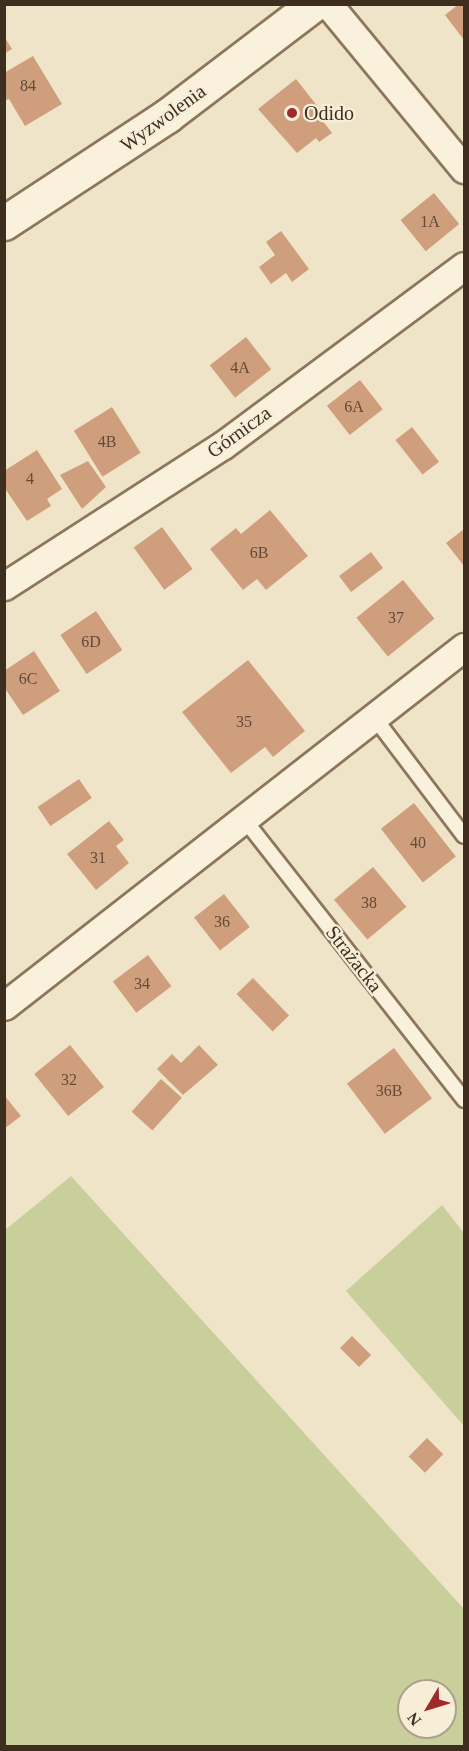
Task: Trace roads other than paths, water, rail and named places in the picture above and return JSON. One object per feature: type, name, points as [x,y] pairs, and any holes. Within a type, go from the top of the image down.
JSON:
[{"type":"main road","name":"Wyzwolenia","points":[[4,223],[167,116],[314,4]]},
{"type":"street","points":[[328,4],[465,169]]},
{"type":"street","name":"Górnicza","points":[[4,586],[223,445],[465,266]]},
{"type":"street","points":[[4,1006],[465,647]]},
{"type":"lane","points":[[374,717],[465,836]]},
{"type":"lane","name":"Strażacka","points":[[244,819],[465,1100]]},
{"type":"place","name":"Odido","points":[[292,113]]}]
